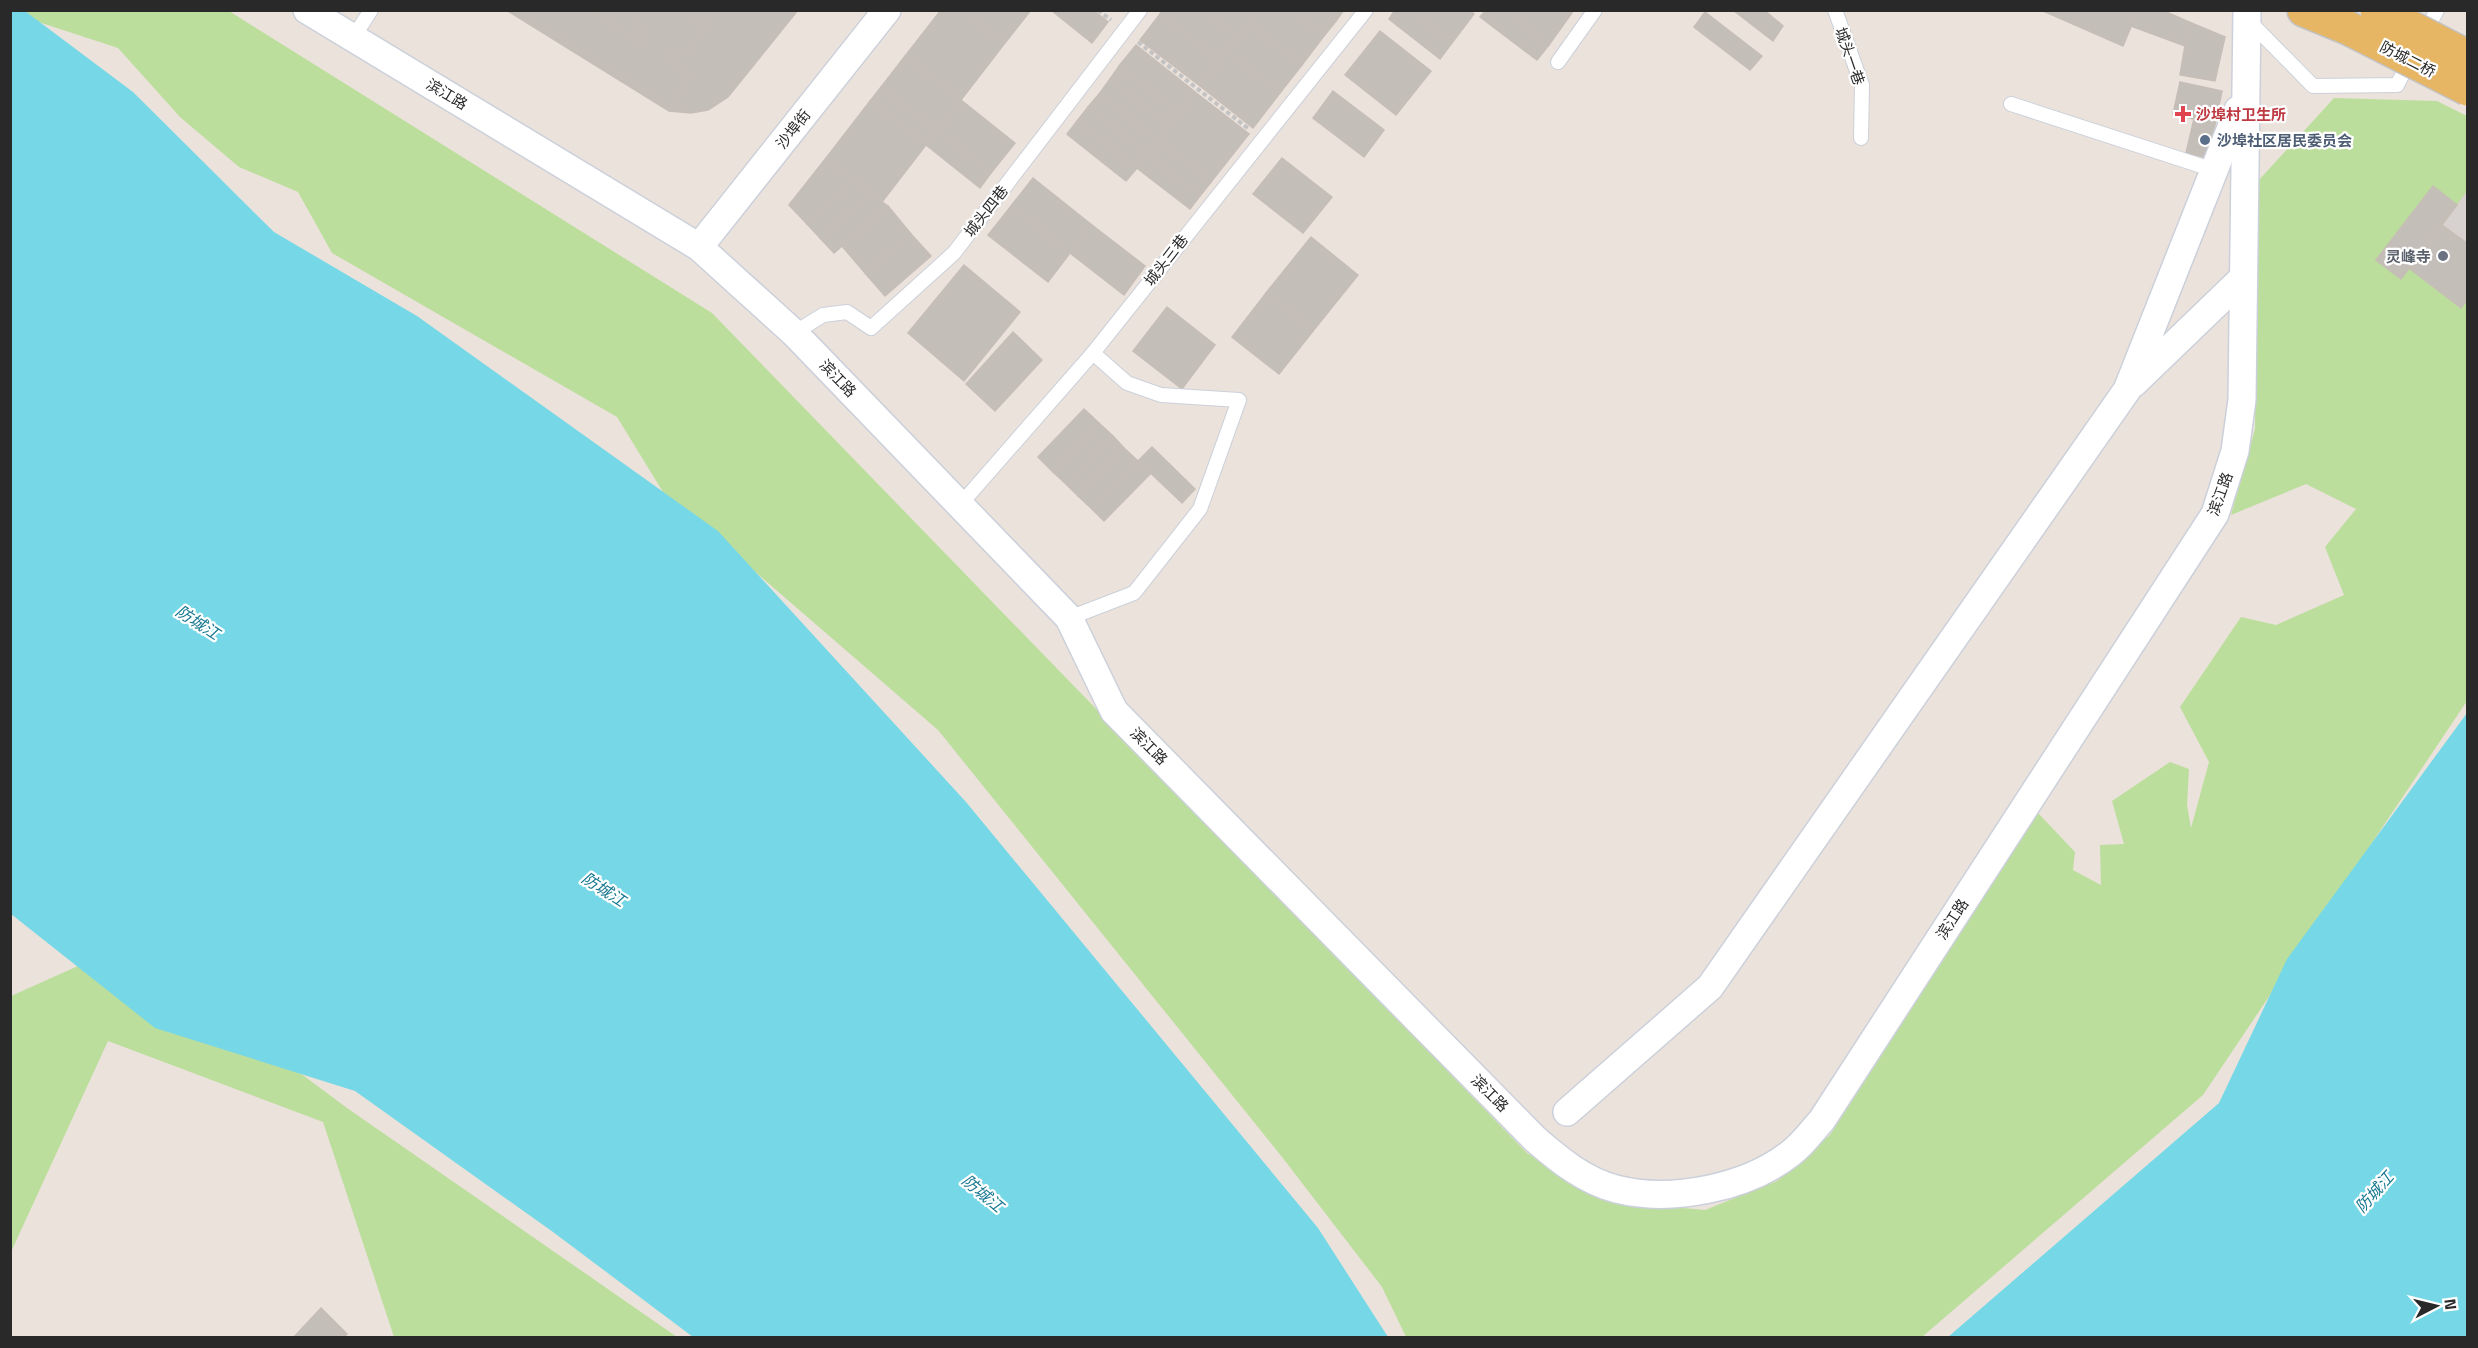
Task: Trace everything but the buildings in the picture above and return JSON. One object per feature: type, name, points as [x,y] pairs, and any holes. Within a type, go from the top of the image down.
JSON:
[{"type":"main road","name":"防城二桥","points":[[2304,10],[2348,28],[2468,90]]},
{"type":"main road","name":"防城二桥","points":[[2377,10],[2468,57]]},
{"type":"street","name":"滨江路","points":[[308,10],[699,247],[794,333],[1069,618],[1114,711],[1535,1139],[1565,1166],[1614,1189],[1652,1195],[1707,1189],[1754,1177],[1792,1153],[1822,1120],[2215,514],[2235,451],[2242,400],[2248,15]]},
{"type":"street","name":"沙埠街","points":[[699,247],[887,10]]},
{"type":"street","points":[[2127,390],[2245,94]]},
{"type":"street","points":[[1566,1112],[1710,987],[2127,390],[2243,278]]},
{"type":"lane","points":[[353,38],[370,10]]},
{"type":"lane","name":"城头四巷","points":[[794,333],[823,315],[847,312],[871,328],[954,253],[1140,10]]},
{"type":"lane","name":"城头三巷","points":[[960,505],[1093,353],[1366,10]]},
{"type":"lane","points":[[1558,62],[1595,10]]},
{"type":"lane","name":"城头一巷","points":[[1834,10],[1862,84],[1861,138]]},
{"type":"lane","points":[[2248,15],[2313,86],[2397,85],[2437,10]]},
{"type":"lane","points":[[2012,104],[2214,170]]},
{"type":"lane","points":[[1069,618],[1134,593],[1200,509],[1239,400],[1161,395],[1127,383],[1093,353]]},
{"type":"path","points":[[1098,10],[1262,140]]},
{"type":"green space","points":[[11,10],[229,11],[712,313],[1527,1153],[1576,1185],[1640,1204],[1705,1210],[1777,1181],[1830,1135],[2038,813],[2075,852],[2073,870],[2101,885],[2100,845],[2124,844],[2112,801],[2170,762],[2189,769],[2187,805],[2191,828],[2209,762],[2180,707],[2241,617],[2276,625],[2344,595],[2325,547],[2356,509],[2306,484],[2231,515],[2255,429],[2258,181],[2334,98],[2437,101],[2467,116],[2467,701],[2203,1095],[1922,1337],[1406,1337],[1382,1287],[1282,1157],[938,730],[663,492],[617,417],[332,253],[298,192],[239,167],[180,117],[118,48],[11,13]]},
{"type":"green space","points":[[127,944],[347,1108],[677,1337],[394,1337],[323,1122],[108,1041],[11,1252],[11,996]]},
{"type":"shaded area","points":[[2467,191],[2467,244],[2442,225]]},
{"type":"water","name":"防城江","points":[[10,11],[25,11],[133,92],[274,232],[417,316],[718,531],[966,802],[1318,1228],[1388,1337],[693,1337],[553,1232],[355,1091],[155,1028],[11,914]]},
{"type":"water","name":"防城江","points":[[2467,713],[2467,1337],[1948,1337],[2219,1103],[2287,959]]},
{"type":"place","name":"沙埠村卫生所","points":[[2183,114]]},
{"type":"place","name":"沙埠社区居民委员会","points":[[2205,140]]},
{"type":"place","name":"灵峰寺","points":[[2443,256]]}]
